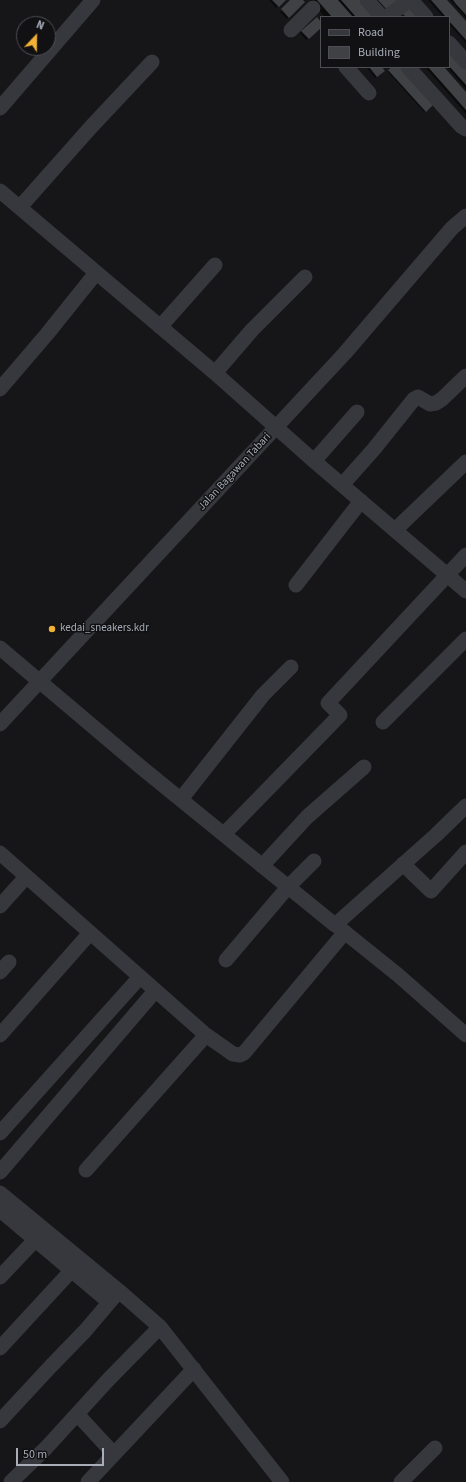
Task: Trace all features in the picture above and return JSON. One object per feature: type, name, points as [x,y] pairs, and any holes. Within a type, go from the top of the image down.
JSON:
[{"type":"street","points":[[0,108],[93,0]]},
{"type":"street","points":[[367,0],[381,16]]},
{"type":"street","points":[[388,16],[410,0],[425,16]]},
{"type":"street","points":[[291,30],[314,8]]},
{"type":"street","points":[[450,44],[466,62]]},
{"type":"street","points":[[20,207],[91,127],[152,62]]},
{"type":"street","points":[[347,68],[369,93]]},
{"type":"street","points":[[409,68],[461,126],[466,129]]},
{"type":"street","points":[[0,191],[215,373],[314,461],[466,591]]},
{"type":"street","name":"Jalan Bagawan Tabari","points":[[0,724],[345,354],[452,228],[466,216]]},
{"type":"street","points":[[160,327],[215,265]]},
{"type":"street","points":[[0,389],[96,273]]},
{"type":"street","points":[[215,373],[252,330],[305,277]]},
{"type":"street","points":[[342,485],[374,449],[414,399],[418,398],[430,404],[436,402],[442,399],[466,376]]},
{"type":"street","points":[[314,461],[357,412]]},
{"type":"street","points":[[395,530],[466,462]]},
{"type":"street","points":[[296,585],[361,501]]},
{"type":"street","points":[[224,834],[340,714],[328,703],[466,555]]},
{"type":"street","points":[[383,722],[466,639]]},
{"type":"street","points":[[0,648],[262,866],[433,1004],[466,1035]]},
{"type":"street","points":[[181,799],[263,695],[290,667]]},
{"type":"street","points":[[262,866],[307,817],[364,767]]},
{"type":"street","points":[[0,853],[155,991],[206,1034],[233,1054],[240,1055],[244,1053],[340,928],[403,864],[466,806]]},
{"type":"street","points":[[403,864],[431,891],[466,852]]},
{"type":"street","points":[[226,960],[288,887],[314,861]]},
{"type":"street","points":[[0,906],[26,877]]},
{"type":"street","points":[[0,1035],[90,933]]},
{"type":"street","points":[[0,1133],[140,977]]},
{"type":"street","points":[[0,1172],[155,991]]},
{"type":"street","points":[[86,1170],[206,1034]]},
{"type":"street","points":[[0,1193],[119,1291],[160,1327],[282,1482]]},
{"type":"street","points":[[0,1210],[109,1302]]},
{"type":"street","points":[[0,1277],[36,1239]]},
{"type":"street","points":[[0,1348],[71,1271]]},
{"type":"street","points":[[0,1421],[85,1331],[119,1291]]},
{"type":"street","points":[[11,1482],[46,1448],[160,1327]]},
{"type":"street","points":[[88,1482],[194,1369]]},
{"type":"street","points":[[77,1414],[114,1454]]},
{"type":"street","points":[[401,1482],[435,1448]]},
{"type":"building","points":[[272,0],[286,0],[279,7]]},
{"type":"building","points":[[290,0],[303,0],[305,2],[289,18],[281,9]]},
{"type":"building","points":[[317,0],[338,0],[352,16],[331,16]]},
{"type":"building","points":[[341,0],[360,0],[373,15],[355,16]]},
{"type":"building","points":[[378,0],[399,0],[387,10]]},
{"type":"building","points":[[431,0],[447,0],[466,21],[466,40],[450,22],[450,16],[445,16]]},
{"type":"building","points":[[453,0],[466,0],[466,15],[456,4]]},
{"type":"building","points":[[409,3],[421,16],[405,16],[400,11]]},
{"type":"building","points":[[317,17],[320,21],[320,29],[309,39],[301,31]]},
{"type":"building","points":[[450,49],[466,67],[466,85],[450,67]]},
{"type":"building","points":[[370,68],[383,68],[385,71],[377,77]]},
{"type":"building","points":[[391,68],[402,68],[434,104],[426,112],[388,70]]},
{"type":"building","points":[[429,68],[445,68],[466,92],[466,110]]},
{"type":"place","name":"kedai_sneakers.kdr","points":[[52,629]]}]
